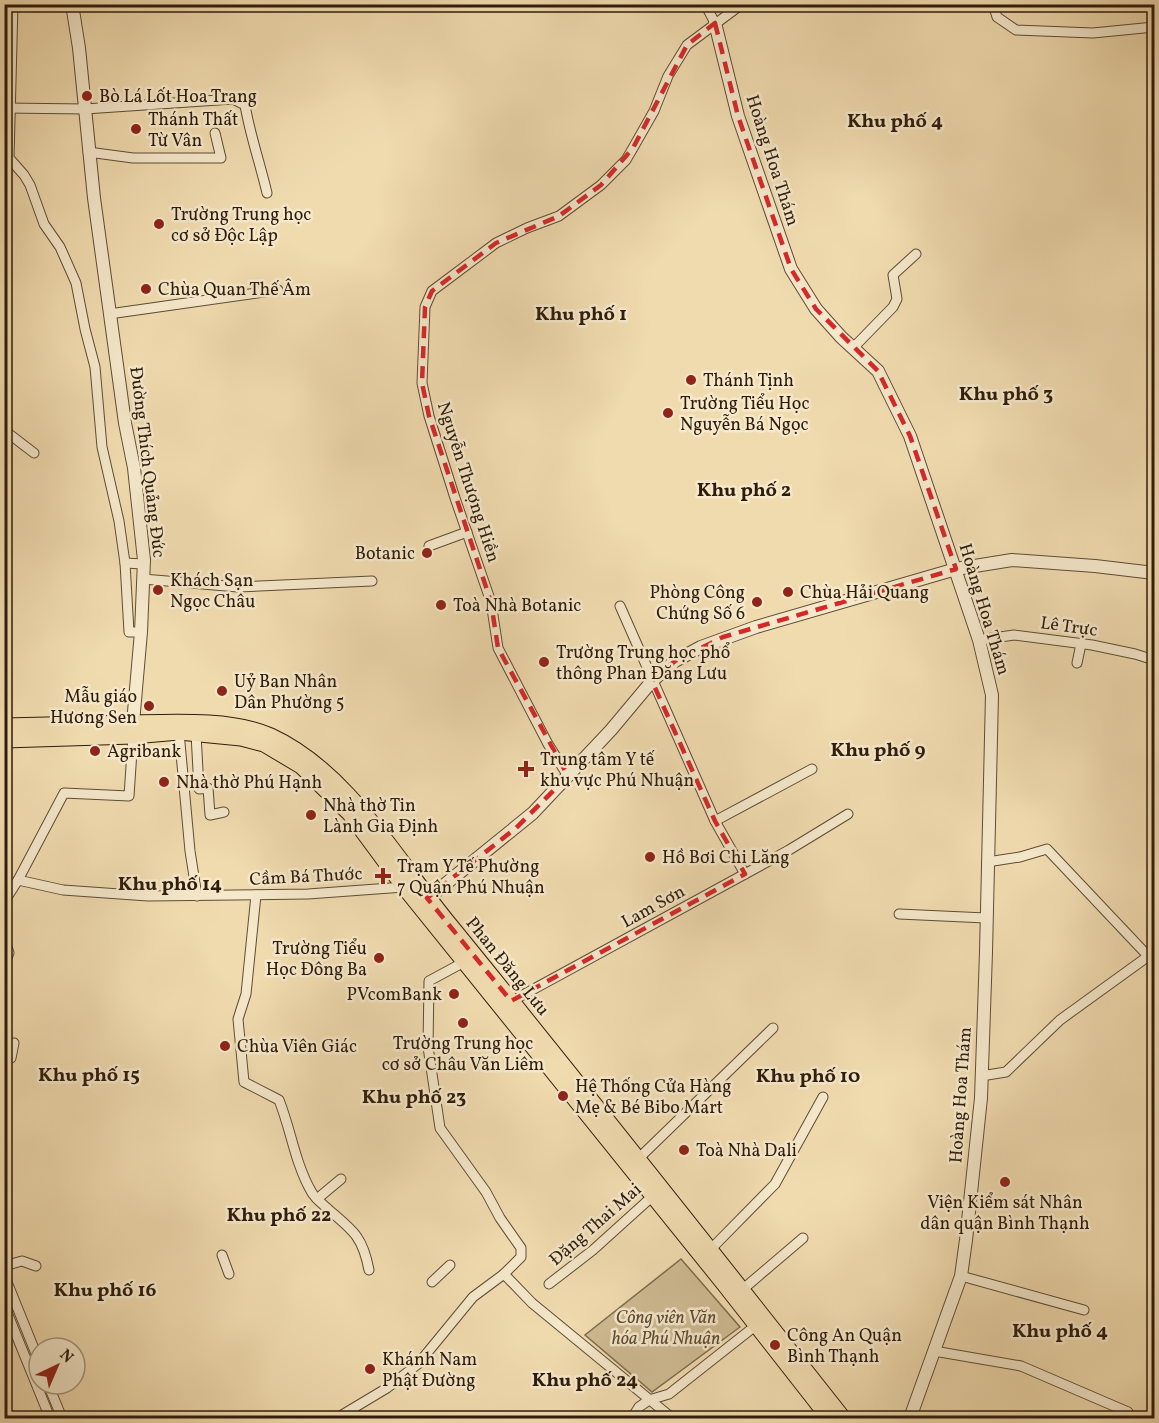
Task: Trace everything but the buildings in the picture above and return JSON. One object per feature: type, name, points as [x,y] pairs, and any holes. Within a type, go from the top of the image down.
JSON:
[{"type":"main road","name":"Phan Đăng Lưu","points":[[4,740],[133,730],[178,721],[249,728],[289,745],[326,773],[361,809],[409,883]]},
{"type":"main road","name":"Phan Đăng Lưu","points":[[4,726],[179,732],[241,738],[264,744],[301,766],[350,814],[409,883],[761,1322],[843,1419]]},
{"type":"main road","name":"Phan Đăng Lưu","points":[[423,901],[466,961],[507,1005],[637,1160],[657,1193],[710,1250],[742,1290],[761,1322],[829,1419]]},
{"type":"street","points":[[13,4],[7,108],[9,158],[30,185],[44,225],[60,247],[76,283],[95,367],[102,447],[119,521],[125,563],[129,632],[141,632]]},
{"type":"street","points":[[72,4],[79,48],[88,152],[133,158],[221,158],[215,133]]},
{"type":"street","name":"Hoàng Hoa Thám","points":[[705,4],[715,23],[738,116],[791,269],[816,309],[878,371],[910,436],[979,640],[992,694],[981,1098],[961,1276],[910,1419]]},
{"type":"street","name":"Nguyễn Thượng Hiền","points":[[568,776],[548,744],[498,648],[491,602],[429,416],[422,382],[424,307],[432,291],[496,243],[558,216],[601,184],[629,154],[654,111],[668,76],[687,45],[742,4]]},
{"type":"street","points":[[993,4],[998,17],[1016,30],[1093,33],[1155,27]]},
{"type":"street","points":[[7,108],[85,110],[233,99],[246,105],[249,131],[257,152],[267,193]]},
{"type":"street","name":"Đường Thích Quảng Đức","points":[[88,152],[109,314],[134,468],[143,564],[141,632],[133,730]]},
{"type":"street","points":[[854,347],[893,307],[897,298],[892,275],[916,254]]},
{"type":"street","points":[[109,314],[278,290]]},
{"type":"street","points":[[4,430],[34,453]]},
{"type":"street","points":[[429,546],[467,532]]},
{"type":"street","points":[[423,901],[516,828],[611,730],[652,681],[675,661],[723,638],[956,569],[1012,560],[1155,573]]},
{"type":"street","points":[[125,563],[143,564]]},
{"type":"street","points":[[143,579],[238,586],[372,581]]},
{"type":"street","points":[[127,595],[143,595]]},
{"type":"street","points":[[620,606],[715,821],[745,874]]},
{"type":"street","name":"Lê Trực","points":[[979,640],[1014,635],[1081,644],[1136,654],[1155,660]]},
{"type":"street","points":[[1077,663],[1081,644]]},
{"type":"street","points":[[4,902],[64,793],[129,796],[133,730]]},
{"type":"street","points":[[179,732],[190,851],[197,896]]},
{"type":"street","points":[[196,734],[199,789],[208,788],[210,815],[224,812]]},
{"type":"street","points":[[715,821],[812,769]]},
{"type":"street","name":"Lam Sơn","points":[[507,1005],[745,874],[848,814]]},
{"type":"street","points":[[981,1076],[1006,1072],[1060,1020],[1152,954],[1047,849],[1020,857],[987,862]]},
{"type":"street","name":"Cầm Bá Thước","points":[[18,880],[63,890],[141,896],[308,894],[409,883]]},
{"type":"street","points":[[256,895],[246,994],[238,1018],[244,1082],[279,1100],[288,1124],[296,1158],[311,1193],[352,1229],[365,1249],[369,1270]]},
{"type":"street","points":[[899,914],[986,918]]},
{"type":"street","points":[[4,938],[9,952],[4,965]]},
{"type":"street","points":[[337,1419],[387,1388],[418,1364],[473,1297],[504,1274],[521,1257],[521,1248],[500,1218],[486,1192],[440,1128],[428,1047],[429,981],[466,961]]},
{"type":"street","points":[[637,1160],[773,1028]]},
{"type":"street","points":[[11,1058],[14,1043]]},
{"type":"street","points":[[710,1250],[775,1184],[823,1097]]},
{"type":"street","points":[[317,1199],[341,1179]]},
{"type":"street","name":"Đặng Thai Mai","points":[[549,1284],[593,1250],[657,1193]]},
{"type":"street","points":[[742,1290],[802,1238]]},
{"type":"street","points":[[222,1255],[229,1274]]},
{"type":"street","points":[[4,1266],[22,1261],[36,1266]]},
{"type":"street","points":[[432,1282],[450,1265]]},
{"type":"street","points":[[504,1274],[532,1303],[672,1419]]},
{"type":"street","points":[[961,1276],[1084,1310]]},
{"type":"street","points":[[4,1281],[7,1282],[28,1336]]},
{"type":"street","points":[[17,1307],[6,1308],[27,1362]]},
{"type":"street","points":[[632,1419],[639,1407],[649,1400],[669,1394],[761,1322]]},
{"type":"street","points":[[20,1344],[27,1341]]},
{"type":"street","points":[[934,1351],[1022,1366],[1128,1412]]},
{"type":"street","points":[[41,1396],[50,1419]]},
{"type":"street","points":[[53,1396],[62,1419]]},
{"type":"highlighted area","points":[[715,23],[738,116],[791,269],[816,309],[878,371],[910,436],[956,569],[723,637],[675,661],[652,681],[715,821],[745,874],[511,1001],[427,898],[516,828],[568,776],[498,648],[491,602],[429,416],[422,383],[425,307],[432,291],[496,243],[559,216],[601,185],[633,148],[687,45]]},
{"type":"green space","name":"Công viên Văn hóa Phú Nhuận","points":[[681,1259],[740,1327],[652,1392],[585,1335]]},
{"type":"place","name":"Bò Lá Lốt Hoa Trang","points":[[87,96]]},
{"type":"place","name":"Thánh Thất Từ Vân","points":[[136,129]]},
{"type":"place","name":"Trường Trung học cơ sở Độc Lập","points":[[159,224]]},
{"type":"place","name":"Chùa Quan Thế Âm","points":[[146,289]]},
{"type":"place","name":"Thánh Tịnh","points":[[691,380]]},
{"type":"place","name":"Trường Tiểu Học Nguyễn Bá Ngọc","points":[[668,413]]},
{"type":"place","name":"Botanic","points":[[427,553]]},
{"type":"place","name":"Khách Sạn Ngọc Châu","points":[[158,590]]},
{"type":"place","name":"Chùa Hải Quang","points":[[788,592]]},
{"type":"place","name":"Phòng Công Chứng Số 6","points":[[757,602]]},
{"type":"place","name":"Toà Nhà Botanic","points":[[441,605]]},
{"type":"place","name":"Trường Trung học phổ thông Phan Đăng Lưu","points":[[544,662]]},
{"type":"place","name":"Uỷ Ban Nhân Dân Phường 5","points":[[222,691]]},
{"type":"place","name":"Mẫu giáo Hương Sen","points":[[149,706]]},
{"type":"place","name":"Agribank","points":[[95,751]]},
{"type":"place","name":"Trung tâm Y tế khu vực Phú Nhuận","points":[[526,769]]},
{"type":"place","name":"Nhà thờ Phú Hạnh","points":[[164,782]]},
{"type":"place","name":"Nhà thờ Tin Lành Gia Định","points":[[311,815]]},
{"type":"place","name":"Hồ Bơi Chi Lăng","points":[[650,857]]},
{"type":"place","name":"Trạm Y Tế Phường 7 Quận Phú Nhuận","points":[[383,876]]},
{"type":"place","name":"Trường Tiểu Học Đông Ba","points":[[379,958]]},
{"type":"place","name":"PVcomBank","points":[[454,994]]},
{"type":"place","name":"Trường Trung học cơ sở Châu Văn Liêm","points":[[463,1023]]},
{"type":"place","name":"Chùa Viên Giác","points":[[225,1046]]},
{"type":"place","name":"Hệ Thống Cửa Hàng Mẹ & Bé Bibo Mart","points":[[563,1096]]},
{"type":"place","name":"Toà Nhà Dali","points":[[684,1150]]},
{"type":"place","name":"Viện Kiểm sát Nhân dân quận Bình Thạnh","points":[[1005,1182]]},
{"type":"place","name":"Công An Quận Bình Thạnh","points":[[775,1345]]},
{"type":"place","name":"Khánh Nam Phật Đường","points":[[370,1369]]},
{"type":"district","name":"Khu phố 4","points":[[895,120]]},
{"type":"district","name":"Khu phố 1","points":[[581,313]]},
{"type":"district","name":"Khu phố 3","points":[[1006,393]]},
{"type":"district","name":"Khu phố 2","points":[[744,489]]},
{"type":"district","name":"Khu phố 9","points":[[878,749]]},
{"type":"district","name":"Khu phố 14","points":[[170,883]]},
{"type":"district","name":"Khu phố 15","points":[[89,1074]]},
{"type":"district","name":"Khu phố 10","points":[[808,1075]]},
{"type":"district","name":"Khu phố 23","points":[[414,1096]]},
{"type":"district","name":"Khu phố 22","points":[[279,1214]]},
{"type":"district","name":"Khu phố 16","points":[[105,1289]]},
{"type":"district","name":"Khu phố 4","points":[[1060,1330]]},
{"type":"district","name":"Khu phố 24","points":[[585,1379]]}]
